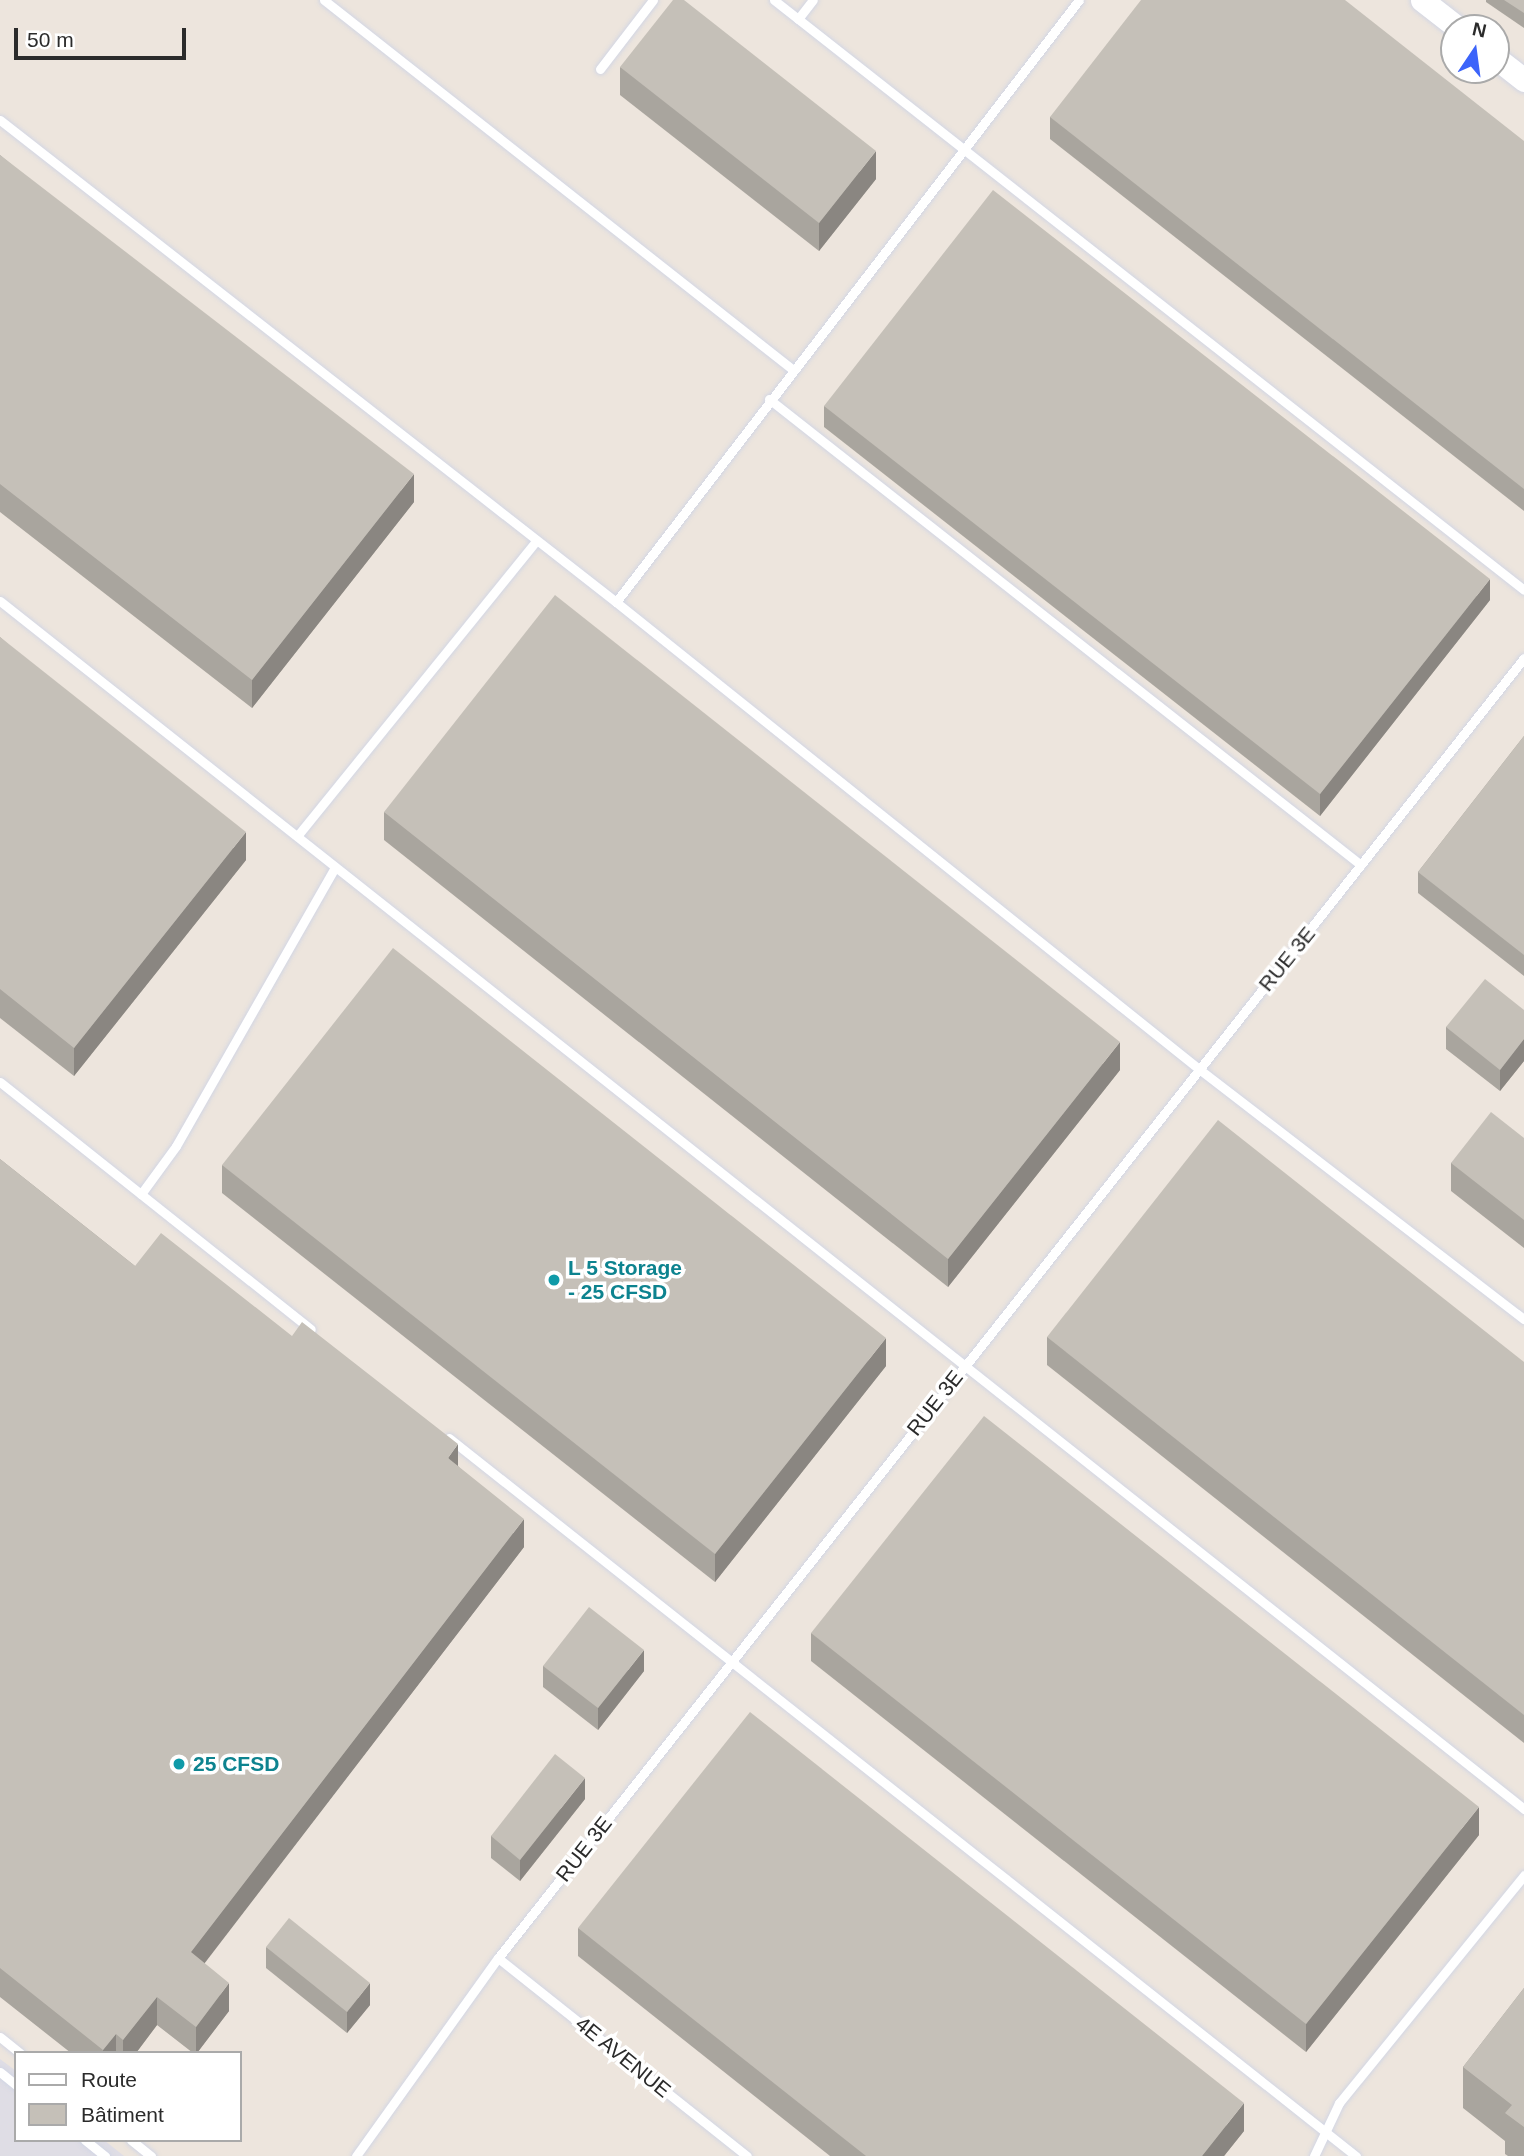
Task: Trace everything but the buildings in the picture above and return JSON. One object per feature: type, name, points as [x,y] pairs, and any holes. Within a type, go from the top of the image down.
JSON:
[{"type":"street","points":[[1422,0],[1440,14]]},
{"type":"street","points":[[1510,69],[1524,80]]},
{"type":"lane","points":[[324,0],[792,369]]},
{"type":"lane","points":[[600,69],[653,0]]},
{"type":"lane","points":[[774,0],[1524,590]]},
{"type":"lane","points":[[799,19],[813,0]]},
{"type":"lane","points":[[616,602],[792,369],[1079,0]]},
{"type":"lane","points":[[0,120],[535,542],[616,602],[1199,1069],[1524,1319]]},
{"type":"lane","points":[[769,399],[1362,865]]},
{"type":"lane","points":[[299,835],[535,542]]},
{"type":"lane","points":[[0,601],[299,835],[335,867],[1524,1809]]},
{"type":"lane","name":"RUE 3E","points":[[356,2156],[499,1958],[730,1661],[1524,658]]},
{"type":"lane","points":[[141,1194],[176,1146],[335,867]]},
{"type":"lane","points":[[0,1082],[318,1335]]},
{"type":"lane","points":[[438,1429],[1356,2156]]},
{"type":"lane","points":[[1314,2156],[1339,2103],[1524,1875]]},
{"type":"lane","name":"4E AVENUE","points":[[499,1958],[747,2156]]},
{"type":"lane","points":[[0,2037],[18,2051]]},
{"type":"lane","points":[[0,2072],[14,2083]]},
{"type":"lane","points":[[88,2142],[105,2156]]},
{"type":"lane","points":[[134,2142],[151,2156]]},
{"type":"shaded area","points":[[0,2059],[14,2070],[14,2142],[106,2142],[124,2156],[0,2156]]},
{"type":"place","name":"L 5 Storage - 25 CFSD","points":[[554,1280]]},
{"type":"place","name":"25 CFSD","points":[[179,1764]]}]
